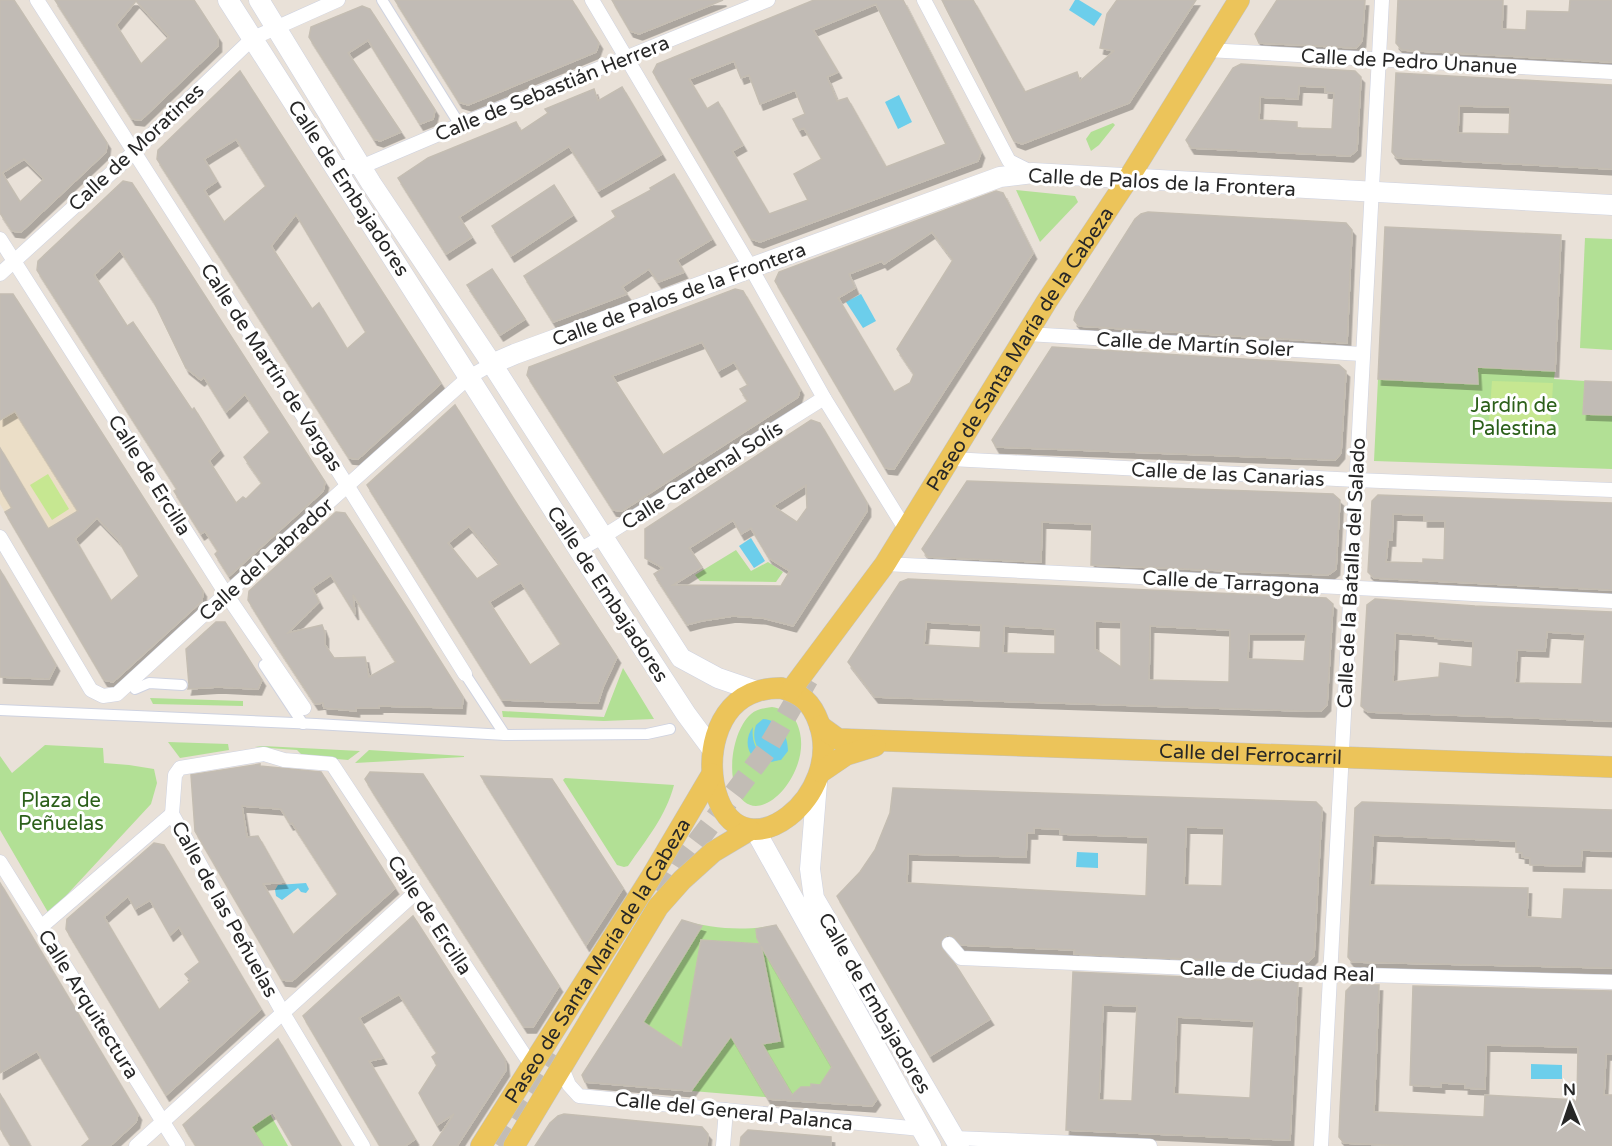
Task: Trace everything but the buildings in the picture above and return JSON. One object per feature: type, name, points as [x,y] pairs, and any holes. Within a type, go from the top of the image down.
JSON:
[{"type":"main road","name":"Calle de Embajadores","points":[[228,0],[579,550],[686,714],[712,749]]},
{"type":"main road","name":"Calle de Embajadores","points":[[259,0],[361,167],[492,364],[681,658],[718,678],[756,691]]},
{"type":"main road","name":"Paseo de Santa María de la Cabeza","points":[[791,690],[885,564],[1027,334],[1128,179],[1239,0]]},
{"type":"main road","name":"Calle de Palos de la Frontera","points":[[492,364],[1000,177],[1033,173],[1612,205]]},
{"type":"main road","points":[[781,688],[791,690],[808,702],[820,726],[823,747],[819,777],[804,803],[788,816],[771,826],[752,830],[730,819],[717,798],[712,774],[712,749],[722,722],[740,700],[756,691],[781,688]]},
{"type":"main road","name":"Calle del Ferrocarril","points":[[820,726],[838,739],[1612,767]]},
{"type":"main road","name":"Calle del Ferrocarril","points":[[819,777],[846,755],[890,741]]},
{"type":"main road","name":"Paseo de Santa María de la Cabeza","points":[[481,1146],[650,879],[712,774]]},
{"type":"main road","name":"Calle de Embajadores","points":[[819,777],[810,869],[814,898],[957,1142]]},
{"type":"main road","name":"Calle de Embajadores","points":[[752,830],[926,1137]]},
{"type":"main road","name":"Paseo de Santa María de la Cabeza","points":[[514,1146],[658,907],[682,880],[713,852],[752,830]]},
{"type":"street","name":"Calle de Martín de Vargas","points":[[37,0],[505,735]]},
{"type":"street","name":"Calle de Moratines","points":[[0,274],[253,38],[338,0]]},
{"type":"street","points":[[382,0],[460,124]]},
{"type":"street","points":[[592,0],[751,268],[824,398],[906,530]]},
{"type":"street","name":"Calle de Sebastián Herrera","points":[[335,166],[361,167],[460,124],[768,0]]},
{"type":"street","points":[[924,0],[1009,161],[1033,173]]},
{"type":"street","name":"Calle de la Batalla del Salado","points":[[1321,1146],[1382,0]]},
{"type":"street","name":"Calle de Pedro Unanue","points":[[1207,50],[1612,72]]},
{"type":"street","name":"Calle de Ercilla","points":[[0,239],[226,594],[304,708]]},
{"type":"street","name":"Calle de Martín Soler","points":[[1027,334],[1362,354]]},
{"type":"street","points":[[469,376],[492,364]]},
{"type":"street","name":"Calle del Labrador","points":[[0,537],[91,690],[103,696],[117,694],[469,376]]},
{"type":"street","name":"Calle Cardenal Solís","points":[[579,550],[824,398]]},
{"type":"street","name":"Calle de las Canarias","points":[[951,459],[1356,480],[1612,489]]},
{"type":"street","name":"Calle de Tarragona","points":[[885,564],[1612,601]]},
{"type":"street","points":[[272,660],[264,665],[303,724]]},
{"type":"street","points":[[135,689],[149,683],[182,685]]},
{"type":"street","points":[[0,710],[505,735],[647,734],[669,729]]},
{"type":"street","name":"Calle de las Peñuelas","points":[[332,764],[284,760],[264,754],[180,768],[175,775],[172,814],[283,1013],[363,1146]]},
{"type":"street","name":"Calle de Ercilla","points":[[332,764],[415,893],[531,1065]]},
{"type":"street","points":[[41,927],[172,814]]},
{"type":"street","name":"Calle Arquitectura","points":[[0,862],[178,1146]]},
{"type":"street","points":[[135,1146],[415,893]]},
{"type":"street","name":"Calle de Ciudad Real","points":[[949,944],[961,958],[1330,974],[1612,982]]},
{"type":"street","name":"Calle del General Palanca","points":[[562,1068],[569,1085],[579,1096],[726,1110],[926,1137]]},
{"type":"street","points":[[723,1146],[726,1110]]},
{"type":"street","points":[[957,1142],[1150,1146]]},
{"type":"shaded area","points":[[0,387],[88,527],[40,571],[0,504]]},
{"type":"green space","points":[[1113,123],[1115,125],[1099,145],[1091,151],[1086,139],[1091,132]]},
{"type":"green space","points":[[1016,190],[1075,196],[1078,202],[1040,242]]},
{"type":"green space","points":[[1585,238],[1612,239],[1612,350],[1580,348]]},
{"type":"green space","name":"Jardín de Palestina","points":[[1477,367],[1555,371],[1554,379],[1585,381],[1583,414],[1612,415],[1612,469],[1374,461],[1378,379],[1477,384]]},
{"type":"green space","points":[[1492,381],[1553,383],[1550,438],[1488,435]]},
{"type":"green space","points":[[48,474],[69,509],[52,520],[30,485]]},
{"type":"green space","points":[[736,550],[751,571],[768,562],[783,572],[776,582],[700,581],[695,575]]},
{"type":"green space","points":[[623,668],[654,719],[604,721],[503,717],[502,711],[604,717]]},
{"type":"green space","points":[[150,698],[243,701],[243,706],[153,704]]},
{"type":"green space","points":[[772,707],[787,712],[794,719],[799,727],[801,750],[797,767],[789,783],[778,795],[766,803],[754,806],[743,801],[735,787],[732,769],[734,749],[740,729],[751,714]]},
{"type":"green space","points":[[168,742],[228,744],[229,750],[180,758]]},
{"type":"green space","name":"Plaza de Peñuelas","points":[[45,745],[103,748],[104,763],[154,769],[157,783],[151,804],[49,914],[0,830],[0,756],[12,773]]},
{"type":"green space","points":[[255,747],[360,751],[348,760],[303,756],[297,750]]},
{"type":"green space","points":[[369,750],[464,756],[464,757],[355,763]]},
{"type":"green space","points":[[565,778],[674,785],[655,827],[628,866],[624,867],[617,865],[563,780]]},
{"type":"green space","points":[[682,920],[729,928],[776,925],[877,1099],[872,1106],[585,1082],[582,1075]]},
{"type":"green space","points":[[270,1114],[288,1146],[263,1146],[251,1127]]},
{"type":"water","points":[[1075,0],[1079,0],[1102,14],[1094,26],[1069,10]]},
{"type":"water","points":[[899,95],[912,122],[898,129],[885,102]]},
{"type":"water","points":[[861,294],[876,321],[863,328],[846,302]]},
{"type":"water","points":[[751,538],[765,561],[754,568],[739,546]]},
{"type":"water","points":[[763,719],[774,722],[785,735],[788,751],[781,760],[764,762],[750,753],[748,738],[753,727],[755,746],[761,754],[769,760],[758,749],[754,735],[756,725]]},
{"type":"water","points":[[1077,852],[1098,853],[1098,868],[1076,867]]},
{"type":"water","points":[[306,883],[309,889],[306,893],[301,892],[298,888],[282,900],[276,896],[275,890],[278,885]]},
{"type":"water","points":[[1531,1064],[1562,1065],[1562,1079],[1531,1079]]},
{"type":"tunnel","points":[[662,894],[685,858],[766,751],[808,679]]},
{"type":"tunnel","points":[[499,1146],[557,1056]]}]
